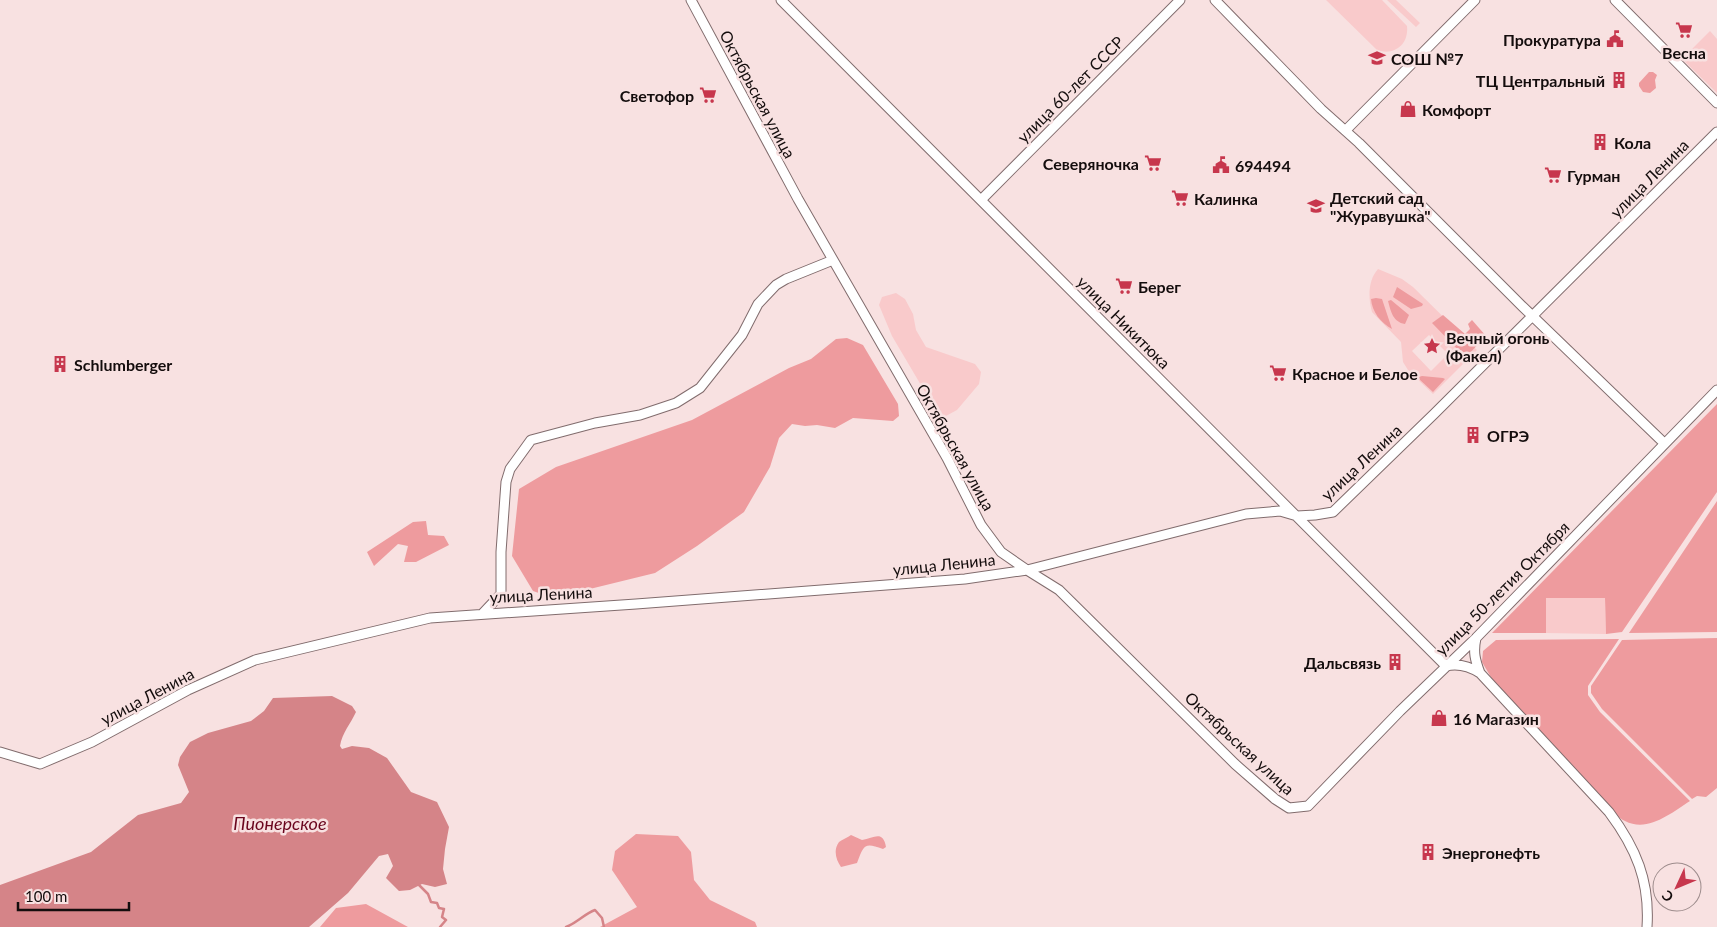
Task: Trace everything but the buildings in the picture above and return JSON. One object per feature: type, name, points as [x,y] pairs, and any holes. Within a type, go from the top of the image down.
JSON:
[{"type":"street","name":"Октябрьская улица","points":[[691,0],[833,260],[947,458],[981,525],[1001,552],[1060,590],[1235,764],[1275,799],[1289,808],[1308,806]]},
{"type":"street","name":"улица Никитюка","points":[[781,0],[1446,666]]},
{"type":"street","points":[[1215,0],[1321,109],[1346,130],[1532,316],[1664,443]]},
{"type":"street","points":[[1346,130],[1475,0]]},
{"type":"street","points":[[1615,0],[1717,103]]},
{"type":"street","name":"улица 60-лет СССР","points":[[981,200],[1173,2]]},
{"type":"street","name":"улица Ленина","points":[[0,752],[40,764],[92,742],[188,690],[255,660],[430,618],[965,579],[1027,570],[1246,514],[1280,511],[1297,516],[1333,512],[1717,132]]},
{"type":"street","points":[[512,611],[506,605],[501,594],[501,552],[506,482],[510,469],[531,440],[595,423],[640,415],[676,403],[700,388],[742,335],[758,304],[776,285],[786,278],[833,260]]},
{"type":"street","name":"улица 50-летия Октября","points":[[1308,806],[1476,638],[1717,390]]},
{"type":"street","points":[[483,613],[501,594]]},
{"type":"street","points":[[1476,638],[1474,649],[1475,661],[1480,673]]},
{"type":"street","points":[[1446,666],[1455,664],[1470,667],[1480,673],[1609,812],[1636,854],[1644,882],[1647,904],[1646,927]]},
{"type":"shaded area","points":[[1326,0],[1382,0],[1407,26],[1406,39],[1403,44],[1394,50],[1377,50]]},
{"type":"shaded area","points":[[1387,0],[1396,0],[1420,23],[1416,27]]},
{"type":"shaded area","points":[[1710,31],[1717,39],[1717,93],[1682,59]]},
{"type":"shaded area","points":[[1649,72],[1657,75],[1655,80],[1656,88],[1650,93],[1643,92],[1639,86],[1639,83]]},
{"type":"shaded area","points":[[1378,269],[1402,279],[1413,287],[1477,350],[1433,394],[1408,370],[1403,362],[1401,342],[1372,312],[1370,289]],"holes":[[[1429,335],[1448,354],[1431,371],[1412,351]]]},
{"type":"shaded area","points":[[1397,287],[1423,304],[1422,306],[1411,309],[1393,297]]},
{"type":"shaded area","points":[[896,293],[905,299],[913,314],[916,330],[926,347],[975,364],[981,372],[979,384],[957,410],[944,417],[938,414],[892,336],[879,305],[882,297]]},
{"type":"shaded area","points":[[1371,299],[1382,299],[1392,329],[1384,324],[1375,313]]},
{"type":"shaded area","points":[[1391,300],[1409,315],[1405,324],[1393,316],[1388,301]]},
{"type":"shaded area","points":[[1443,315],[1465,334],[1470,329],[1468,324],[1472,320],[1486,336],[1467,356],[1464,356],[1432,323]]},
{"type":"shaded area","points":[[847,338],[863,345],[898,404],[899,416],[893,421],[853,418],[835,428],[792,424],[779,438],[770,467],[744,512],[697,546],[655,573],[553,598],[533,591],[512,556],[519,489],[556,467],[692,420],[789,368],[811,359],[836,339]]},
{"type":"shaded area","points":[[1422,376],[1445,379],[1433,392],[1419,379]]},
{"type":"shaded area","points":[[1717,404],[1717,492],[1622,632],[1606,634],[1605,598],[1546,598],[1546,633],[1492,633]]},
{"type":"shaded area","points":[[1717,501],[1717,632],[1629,633]]},
{"type":"shaded area","points":[[426,521],[428,535],[444,536],[449,545],[416,562],[404,562],[408,546],[398,544],[374,566],[367,552],[413,522]]},
{"type":"shaded area","points":[[1546,598],[1605,598],[1606,634],[1546,633]]},
{"type":"shaded area","points":[[1717,638],[1717,788],[1706,797],[1697,796],[1692,799],[1602,709],[1591,693],[1591,686],[1622,640]]},
{"type":"shaded area","points":[[1619,639],[1588,686],[1588,695],[1600,712],[1690,801],[1659,820],[1642,825],[1625,821],[1615,814],[1492,679],[1482,662],[1483,651],[1496,640]]},
{"type":"shaded area","points":[[636,834],[678,836],[691,852],[694,880],[710,900],[755,922],[757,927],[600,927],[637,907],[612,870],[615,851]]},
{"type":"shaded area","points":[[851,835],[862,840],[877,836],[883,838],[886,847],[883,849],[868,846],[861,852],[857,863],[841,867],[837,858],[836,848],[839,842]]},
{"type":"shaded area","points":[[366,904],[408,927],[320,927],[336,908]]},
{"type":"water","name":"Пионерское","points":[[332,696],[352,706],[356,712],[343,737],[340,746],[342,749],[352,746],[369,748],[387,758],[411,792],[437,802],[449,827],[443,869],[447,884],[435,887],[422,884],[410,890],[399,891],[386,878],[393,866],[388,854],[379,856],[348,893],[309,927],[0,927],[0,885],[91,852],[138,815],[181,803],[189,792],[178,765],[180,757],[190,742],[208,733],[251,721],[264,711],[273,698]]},
{"type":"waterway","points":[[419,885],[428,894],[431,902],[437,903],[439,908],[444,909],[442,917],[446,920],[440,927]]},
{"type":"waterway","points":[[566,927],[595,910],[602,918],[604,927]]},
{"type":"place","name":"Весна","points":[[1684,30]]},
{"type":"place","name":"Прокуратура","points":[[1615,39]]},
{"type":"place","name":"СОШ №7","points":[[1377,58]]},
{"type":"place","name":"ТЦ Центральный","points":[[1619,80]]},
{"type":"place","name":"Светофор","points":[[708,95]]},
{"type":"place","name":"Комфорт","points":[[1408,109]]},
{"type":"place","name":"Кола","points":[[1600,142]]},
{"type":"place","name":"Северяночка","points":[[1153,163]]},
{"type":"place","name":"694494","points":[[1221,165]]},
{"type":"place","name":"Гурман","points":[[1553,175]]},
{"type":"place","name":"Калинка","points":[[1180,198]]},
{"type":"place","name":"Детский сад \"Журавушка\"","points":[[1316,206]]},
{"type":"place","name":"Берег","points":[[1124,286]]},
{"type":"place","name":"Вечный огонь (Факел)","points":[[1432,346]]},
{"type":"place","name":"Schlumberger","points":[[60,364]]},
{"type":"place","name":"Красное и Белое","points":[[1278,373]]},
{"type":"place","name":"ОГРЭ","points":[[1473,435]]},
{"type":"place","name":"Дальсвязь","points":[[1395,662]]},
{"type":"place","name":"16 Магазин","points":[[1439,718]]},
{"type":"place","name":"Энергонефть","points":[[1428,852]]}]
